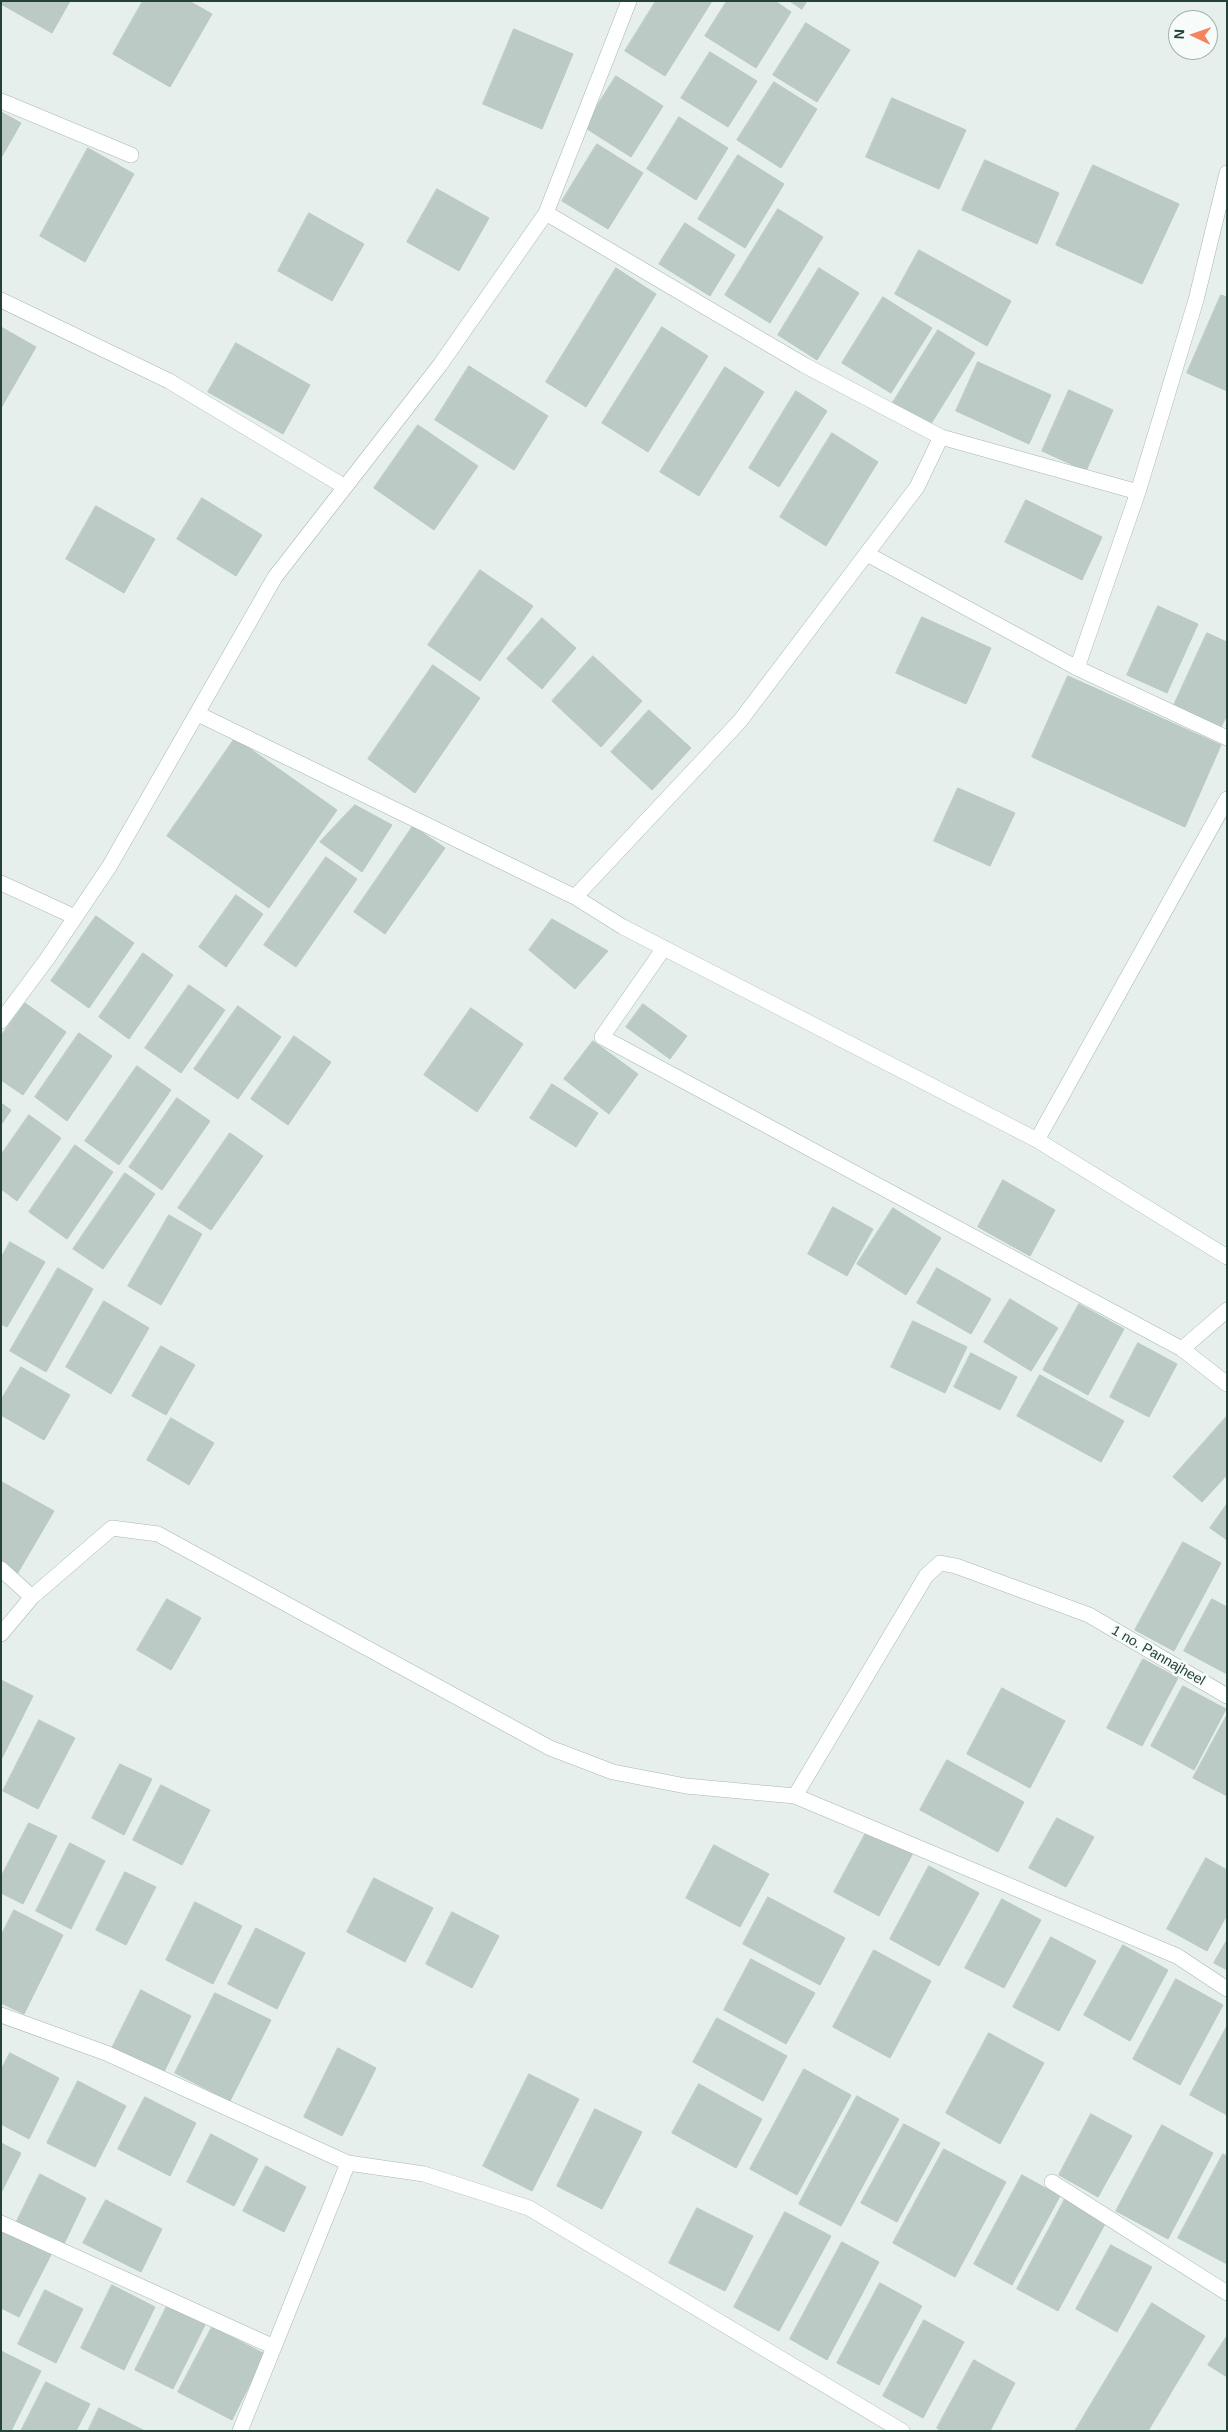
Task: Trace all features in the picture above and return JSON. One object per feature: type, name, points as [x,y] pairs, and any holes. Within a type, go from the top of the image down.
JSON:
[{"type":"street","points":[[1,1021],[110,867],[275,576],[440,365],[546,213],[629,1]]},
{"type":"street","points":[[1,101],[131,155]]},
{"type":"street","points":[[1077,668],[1138,492],[1196,300],[1227,173]]},
{"type":"street","points":[[546,213],[804,365],[941,437],[1138,492]]},
{"type":"street","points":[[1,300],[169,381],[345,487]]},
{"type":"street","points":[[575,897],[740,721],[918,487],[941,437]]},
{"type":"street","points":[[866,554],[1077,668],[1227,738]]},
{"type":"street","points":[[198,714],[575,897],[623,927],[1037,1140],[1227,1257]]},
{"type":"street","points":[[1037,1140],[1227,799]]},
{"type":"street","points":[[1,883],[76,917]]},
{"type":"street","points":[[664,948],[602,1037],[1182,1349],[1227,1384]]},
{"type":"street","points":[[1182,1349],[1227,1310]]},
{"type":"street","points":[[1,1634],[32,1597],[112,1528],[158,1534],[550,1748],[613,1772],[686,1786],[795,1796],[1177,1956],[1227,1989]]},
{"type":"street","name":"1 no. Pannajheel","points":[[795,1796],[926,1576],[940,1563],[956,1566],[1089,1616],[1227,1696]]},
{"type":"street","points":[[1,1569],[32,1597]]},
{"type":"street","points":[[1,2014],[106,2053],[348,2163],[424,2174],[529,2208],[902,2431]]},
{"type":"street","points":[[240,2431],[348,2163]]},
{"type":"street","points":[[1052,2182],[1227,2293]]},
{"type":"street","points":[[1,2223],[274,2347]]},
{"type":"building","points":[[1,1],[70,1],[52,33],[1,4]]},
{"type":"building","points":[[143,1],[189,1],[212,14],[170,87],[113,54]]},
{"type":"building","points":[[656,1],[712,1],[665,76],[625,51]]},
{"type":"building","points":[[727,1],[775,1],[791,12],[756,68],[705,36]]},
{"type":"building","points":[[790,1],[807,1],[802,9]]},
{"type":"building","points":[[806,23],[850,50],[817,102],[773,75]]},
{"type":"building","points":[[514,29],[573,54],[542,129],[483,104]]},
{"type":"building","points":[[710,52],[757,81],[728,127],[681,98]]},
{"type":"building","points":[[616,76],[663,106],[631,157],[584,127]]},
{"type":"building","points":[[774,82],[817,109],[781,168],[737,140]]},
{"type":"building","points":[[892,98],[966,130],[939,189],[866,157]]},
{"type":"building","points":[[1,112],[21,123],[1,158]]},
{"type":"building","points":[[679,117],[728,148],[696,200],[647,169]]},
{"type":"building","points":[[597,144],[643,173],[608,229],[562,201]]},
{"type":"building","points":[[88,148],[134,174],[85,262],[40,236]]},
{"type":"building","points":[[738,155],[784,184],[745,248],[698,219]]},
{"type":"building","points":[[985,160],[1059,193],[1037,244],[962,210]]},
{"type":"building","points":[[1093,165],[1179,204],[1142,284],[1056,245]]},
{"type":"building","points":[[437,189],[489,218],[459,271],[407,242]]},
{"type":"building","points":[[778,209],[823,237],[770,323],[725,295]]},
{"type":"building","points":[[309,213],[364,244],[332,301],[278,271]]},
{"type":"building","points":[[685,223],[735,255],[710,296],[659,264]]},
{"type":"building","points":[[919,250],[1011,301],[987,346],[895,294]]},
{"type":"building","points":[[616,268],[656,294],[586,407],[546,382]]},
{"type":"building","points":[[819,268],[859,293],[817,360],[778,335]]},
{"type":"building","points":[[1221,295],[1227,297],[1227,391],[1187,373]]},
{"type":"building","points":[[883,297],[932,328],[891,393],[842,363]]},
{"type":"building","points":[[1,327],[36,347],[1,408]]},
{"type":"building","points":[[662,327],[708,356],[648,452],[602,423]]},
{"type":"building","points":[[938,330],[975,353],[929,427],[892,404]]},
{"type":"building","points":[[236,343],[310,385],[283,434],[208,392]]},
{"type":"building","points":[[978,362],[1051,395],[1029,444],[956,411]]},
{"type":"building","points":[[469,366],[548,416],[514,470],[435,420]]},
{"type":"building","points":[[725,367],[764,392],[699,496],[660,472]]},
{"type":"building","points":[[1069,390],[1113,410],[1086,471],[1042,451]]},
{"type":"building","points":[[796,391],[827,411],[779,487],[749,468]]},
{"type":"building","points":[[418,425],[478,466],[434,530],[374,488]]},
{"type":"building","points":[[832,433],[878,462],[826,546],[780,517]]},
{"type":"building","points":[[202,498],[262,535],[236,576],[177,539]]},
{"type":"building","points":[[1026,500],[1102,537],[1082,580],[1005,542]]},
{"type":"building","points":[[96,506],[155,539],[124,593],[66,559]]},
{"type":"building","points":[[480,570],[533,606],[480,681],[428,645]]},
{"type":"building","points":[[1158,606],[1198,624],[1167,693],[1127,675]]},
{"type":"building","points":[[922,617],[991,648],[966,704],[896,673]]},
{"type":"building","points":[[542,618],[576,648],[542,689],[507,659]]},
{"type":"building","points":[[1207,633],[1227,642],[1227,715],[1221,727],[1174,705]]},
{"type":"building","points":[[593,656],[642,701],[601,747],[552,701]]},
{"type":"building","points":[[433,665],[480,698],[415,793],[368,759]]},
{"type":"building","points":[[1068,676],[1221,745],[1185,827],[1032,757]]},
{"type":"building","points":[[649,710],[691,748],[652,790],[611,752]]},
{"type":"building","points":[[235,738],[337,810],[269,908],[167,836]]},
{"type":"building","points":[[958,788],[1015,813],[990,866],[934,841]]},
{"type":"building","points":[[355,805],[392,825],[362,872],[320,842]]},
{"type":"building","points":[[413,826],[445,848],[385,934],[354,912]]},
{"type":"building","points":[[326,857],[357,879],[296,967],[264,945]]},
{"type":"building","points":[[236,895],[263,914],[226,967],[199,947]]},
{"type":"building","points":[[96,916],[134,943],[89,1008],[51,981]]},
{"type":"building","points":[[552,919],[608,951],[575,989],[529,950]]},
{"type":"building","points":[[143,953],[173,975],[129,1039],[99,1017]]},
{"type":"building","points":[[189,985],[225,1010],[181,1073],[145,1048]]},
{"type":"building","points":[[25,1003],[66,1032],[23,1095],[1,1080],[1,1036]]},
{"type":"building","points":[[643,1004],[687,1036],[670,1059],[626,1027]]},
{"type":"building","points":[[238,1006],[281,1037],[238,1099],[194,1069]]},
{"type":"building","points":[[471,1008],[523,1044],[477,1112],[424,1075]]},
{"type":"building","points":[[79,1033],[112,1056],[67,1121],[35,1097]]},
{"type":"building","points":[[294,1036],[331,1062],[288,1125],[251,1099]]},
{"type":"building","points":[[593,1041],[638,1074],[609,1114],[564,1079]]},
{"type":"building","points":[[137,1066],[171,1090],[119,1165],[85,1141]]},
{"type":"building","points":[[552,1084],[598,1113],[576,1147],[530,1118]]},
{"type":"building","points":[[177,1098],[210,1121],[162,1190],[129,1167]]},
{"type":"building","points":[[1,1103],[11,1110],[1,1125]]},
{"type":"building","points":[[29,1115],[61,1138],[17,1201],[1,1189],[1,1155]]},
{"type":"building","points":[[230,1133],[263,1156],[211,1230],[178,1208]]},
{"type":"building","points":[[75,1145],[113,1172],[67,1239],[29,1212]]},
{"type":"building","points":[[125,1173],[155,1194],[103,1269],[73,1249]]},
{"type":"building","points":[[1003,1180],[1055,1210],[1030,1256],[978,1227]]},
{"type":"building","points":[[833,1207],[873,1229],[847,1276],[808,1254]]},
{"type":"building","points":[[893,1208],[941,1238],[906,1295],[857,1264]]},
{"type":"building","points":[[169,1215],[202,1234],[161,1305],[128,1286]]},
{"type":"building","points":[[10,1242],[45,1262],[7,1327],[1,1324],[1,1258]]},
{"type":"building","points":[[58,1268],[93,1289],[46,1372],[10,1351]]},
{"type":"building","points":[[937,1268],[991,1299],[971,1334],[917,1303]]},
{"type":"building","points":[[1010,1299],[1058,1328],[1031,1371],[984,1342]]},
{"type":"building","points":[[104,1301],[149,1328],[111,1394],[66,1367]]},
{"type":"building","points":[[1079,1304],[1124,1329],[1088,1395],[1043,1370]]},
{"type":"building","points":[[913,1321],[967,1347],[945,1393],[891,1367]]},
{"type":"building","points":[[1138,1343],[1177,1364],[1149,1417],[1110,1397]]},
{"type":"building","points":[[161,1346],[195,1365],[166,1415],[132,1396]]},
{"type":"building","points":[[971,1353],[1017,1377],[1000,1410],[954,1387]]},
{"type":"building","points":[[21,1367],[70,1395],[44,1440],[1,1415],[1,1400]]},
{"type":"building","points":[[1040,1375],[1124,1421],[1101,1462],[1017,1416]]},
{"type":"building","points":[[1227,1416],[1227,1475],[1202,1502],[1173,1477]]},
{"type":"building","points":[[171,1418],[214,1443],[189,1485],[147,1460]]},
{"type":"building","points":[[2,1482],[54,1511],[16,1576],[1,1567]]},
{"type":"building","points":[[1227,1504],[1227,1540],[1210,1528]]},
{"type":"building","points":[[1183,1542],[1221,1563],[1174,1651],[1135,1630]]},
{"type":"building","points":[[167,1599],[201,1618],[171,1670],[137,1650]]},
{"type":"building","points":[[1212,1599],[1227,1607],[1227,1674],[1184,1651]]},
{"type":"building","points":[[1143,1659],[1178,1678],[1142,1746],[1107,1728]]},
{"type":"building","points":[[1,1680],[33,1696],[1,1760]]},
{"type":"building","points":[[1183,1686],[1226,1709],[1194,1770],[1151,1746]]},
{"type":"building","points":[[1002,1688],[1065,1721],[1030,1788],[967,1754]]},
{"type":"building","points":[[1227,1715],[1227,1796],[1193,1778]]},
{"type":"building","points":[[39,1720],[75,1738],[38,1809],[3,1791]]},
{"type":"building","points":[[947,1760],[1024,1802],[998,1852],[920,1810]]},
{"type":"building","points":[[120,1764],[152,1779],[124,1835],[92,1818]]},
{"type":"building","points":[[161,1785],[210,1810],[182,1865],[133,1840]]},
{"type":"building","points":[[1057,1818],[1094,1837],[1066,1887],[1029,1868]]},
{"type":"building","points":[[29,1823],[57,1836],[23,1904],[1,1893],[1,1877]]},
{"type":"building","points":[[868,1829],[913,1853],[879,1916],[834,1892]]},
{"type":"building","points":[[70,1843],[105,1861],[71,1929],[36,1911]]},
{"type":"building","points":[[714,1845],[769,1874],[740,1927],[686,1898]]},
{"type":"building","points":[[1206,1858],[1227,1870],[1227,1915],[1207,1951],[1167,1929]]},
{"type":"building","points":[[929,1866],[979,1893],[939,1966],[890,1939]]},
{"type":"building","points":[[125,1872],[156,1887],[126,1945],[96,1930]]},
{"type":"building","points":[[374,1878],[433,1908],[405,1962],[347,1932]]},
{"type":"building","points":[[768,1897],[845,1938],[820,1985],[743,1944]]},
{"type":"building","points":[[1002,1899],[1041,1920],[1004,1988],[965,1968]]},
{"type":"building","points":[[195,1902],[242,1926],[213,1984],[166,1960]]},
{"type":"building","points":[[14,1910],[63,1935],[24,2014],[1,2003],[1,1936]]},
{"type":"building","points":[[452,1912],[499,1936],[472,1988],[426,1964]]},
{"type":"building","points":[[256,1928],[305,1953],[277,2009],[228,1984]]},
{"type":"building","points":[[1051,1937],[1096,1961],[1059,2031],[1013,2007]]},
{"type":"building","points":[[1227,1940],[1227,1970],[1214,1963]]},
{"type":"building","points":[[1123,1945],[1168,1970],[1130,2041],[1084,2015]]},
{"type":"building","points":[[874,1950],[931,1981],[890,2058],[833,2027]]},
{"type":"building","points":[[751,1959],[815,1993],[786,2044],[724,2010]]},
{"type":"building","points":[[1176,1979],[1223,2005],[1180,2085],[1133,2059]]},
{"type":"building","points":[[141,1990],[191,2016],[162,2076],[111,2050]]},
{"type":"building","points":[[215,1993],[271,2020],[230,2101],[175,2073]]},
{"type":"building","points":[[717,2018],[787,2056],[763,2101],[693,2062]]},
{"type":"building","points":[[1227,2026],[1227,2115],[1190,2095]]},
{"type":"building","points":[[989,2033],[1044,2063],[1000,2144],[946,2113]]},
{"type":"building","points":[[338,2048],[376,2068],[342,2136],[304,2117]]},
{"type":"building","points":[[10,2053],[59,2078],[29,2139],[1,2124],[1,2070]]},
{"type":"building","points":[[804,2069],[851,2095],[797,2195],[750,2169]]},
{"type":"building","points":[[529,2074],[579,2099],[532,2191],[483,2166]]},
{"type":"building","points":[[78,2081],[126,2106],[95,2167],[47,2143]]},
{"type":"building","points":[[699,2084],[762,2119],[736,2168],[672,2133]]},
{"type":"building","points":[[857,2096],[899,2119],[841,2226],[799,2204]]},
{"type":"building","points":[[145,2097],[196,2123],[170,2176],[118,2149]]},
{"type":"building","points":[[595,2109],[642,2132],[602,2209],[557,2186]]},
{"type":"building","points":[[1091,2114],[1132,2136],[1098,2197],[1059,2175]]},
{"type":"building","points":[[904,2124],[940,2143],[897,2222],[861,2203]]},
{"type":"building","points":[[1162,2125],[1213,2153],[1168,2239],[1116,2211]]},
{"type":"building","points":[[211,2134],[258,2159],[234,2206],[187,2182]]},
{"type":"building","points":[[1,2143],[21,2153],[1,2193]]},
{"type":"building","points":[[944,2149],[1006,2182],[955,2277],[893,2243]]},
{"type":"building","points":[[1223,2154],[1227,2156],[1227,2264],[1178,2238]]},
{"type":"building","points":[[266,2166],[306,2187],[284,2232],[243,2211]]},
{"type":"building","points":[[40,2174],[86,2198],[63,2246],[16,2223]]},
{"type":"building","points":[[1022,2175],[1060,2196],[1012,2285],[974,2264]]},
{"type":"building","points":[[1065,2199],[1106,2222],[1058,2311],[1017,2289]]},
{"type":"building","points":[[106,2200],[162,2229],[141,2272],[83,2243]]},
{"type":"building","points":[[697,2208],[753,2236],[725,2291],[669,2263]]},
{"type":"building","points":[[785,2212],[831,2236],[779,2331],[734,2307]]},
{"type":"building","points":[[5,2226],[53,2251],[19,2317],[1,2308],[1,2235]]},
{"type":"building","points":[[842,2242],[879,2262],[827,2360],[790,2339]]},
{"type":"building","points":[[1111,2245],[1152,2267],[1117,2332],[1076,2309]]},
{"type":"building","points":[[880,2283],[922,2306],[879,2385],[837,2363]]},
{"type":"building","points":[[112,2285],[155,2307],[124,2370],[81,2348]]},
{"type":"building","points":[[45,2290],[83,2309],[56,2363],[18,2344]]},
{"type":"building","points":[[1152,2303],[1205,2336],[1148,2431],[1075,2431]]},
{"type":"building","points":[[167,2306],[205,2325],[173,2389],[135,2370]]},
{"type":"building","points":[[924,2320],[964,2342],[923,2418],[883,2396]]},
{"type":"building","points":[[212,2327],[265,2354],[232,2420],[178,2392]]},
{"type":"building","points":[[1227,2336],[1227,2377],[1208,2365]]},
{"type":"building","points":[[1,2351],[41,2371],[11,2431],[1,2431]]},
{"type":"building","points":[[974,2360],[1015,2383],[990,2431],[941,2431],[937,2428]]},
{"type":"building","points":[[46,2382],[90,2404],[76,2431],[21,2431]]},
{"type":"building","points":[[99,2408],[145,2431],[88,2431]]}]
